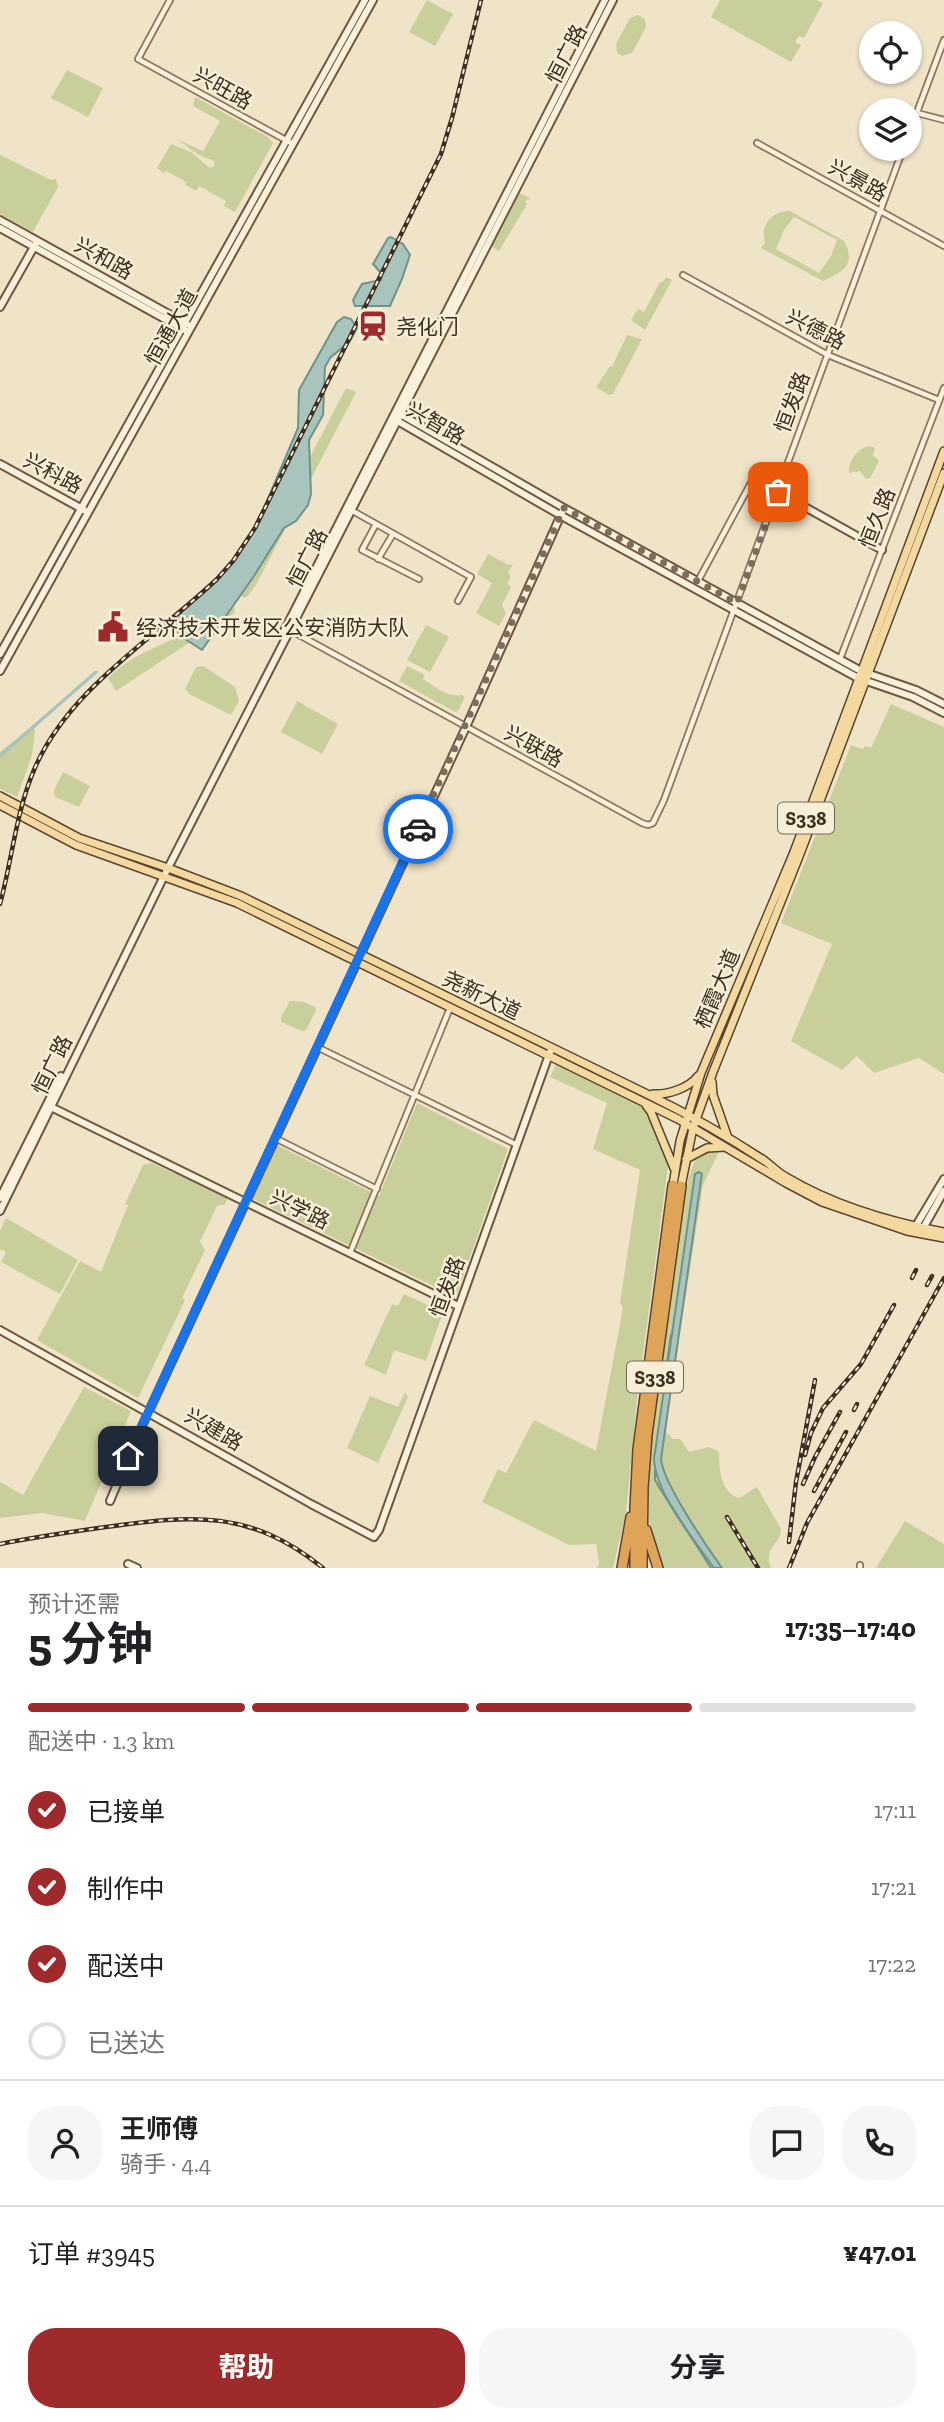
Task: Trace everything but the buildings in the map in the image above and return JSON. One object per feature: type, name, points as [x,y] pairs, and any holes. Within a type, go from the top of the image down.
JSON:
[{"type":"highway","name":"栖霞大道","points":[[642,1568],[643,1489],[677,1186]]},
{"type":"highway","name":"栖霞大道","points":[[635,1568],[638,1449],[677,1186]]},
{"type":"highway","points":[[649,1424],[646,1525],[658,1568]]},
{"type":"highway","points":[[622,1568],[631,1519],[638,1449]]},
{"type":"main road","name":"栖霞大道","points":[[677,1186],[713,1072],[800,855],[944,451]]},
{"type":"main road","name":"栖霞大道","points":[[677,1186],[675,1170],[685,1123],[701,1073],[794,852],[944,473]]},
{"type":"main road","name":"尧新大道","points":[[0,796],[79,838],[165,872]]},
{"type":"main road","name":"尧新大道","points":[[0,805],[76,845],[241,896],[450,1008],[688,1114],[784,1176],[809,1189],[917,1230],[944,1232]]},
{"type":"main road","name":"尧新大道","points":[[357,958],[550,1052],[685,1123],[822,1202],[853,1214],[944,1238]]},
{"type":"main road","points":[[713,1072],[713,1095],[728,1138]]},
{"type":"main road","points":[[647,1094],[662,1094],[690,1084],[701,1073]]},
{"type":"main road","points":[[643,1102],[651,1112],[675,1170]]},
{"type":"main road","points":[[686,1159],[707,1148],[724,1147]]},
{"type":"street","name":"兴旺路","points":[[170,0],[138,59],[290,143]]},
{"type":"street","name":"恒通大道","points":[[290,143],[365,0]]},
{"type":"street","name":"恒通大道","points":[[0,671],[187,327],[373,0]]},
{"type":"street","name":"恒广路","points":[[0,1198],[605,0]]},
{"type":"street","name":"恒广路","points":[[0,1211],[165,872],[613,0]]},
{"type":"street","points":[[922,99],[944,40]]},
{"type":"street","points":[[922,114],[944,120]]},
{"type":"street","name":"兴景路","points":[[757,143],[944,246]]},
{"type":"street","name":"恒发路","points":[[653,823],[664,800],[899,161]]},
{"type":"street","name":"兴和路","points":[[0,220],[36,244]]},
{"type":"street","name":"兴和路","points":[[0,228],[36,244],[187,327]]},
{"type":"street","points":[[0,307],[36,244]]},
{"type":"street","name":"兴德路","points":[[683,275],[828,355],[939,400]]},
{"type":"street","name":"恒久路","points":[[840,659],[944,388]]},
{"type":"street","name":"兴智路","points":[[396,418],[840,659],[863,676]]},
{"type":"street","name":"兴智路","points":[[396,418],[560,515],[733,610],[863,676]]},
{"type":"street","name":"兴科路","points":[[0,464],[86,510]]},
{"type":"street","points":[[698,581],[753,479]]},
{"type":"street","points":[[778,492],[881,550]]},
{"type":"street","points":[[110,1501],[564,508]]},
{"type":"street","name":"恒通大道","points":[[0,654],[86,510]]},
{"type":"street","points":[[351,510],[471,577],[458,601]]},
{"type":"street","points":[[376,524],[362,550],[419,579]]},
{"type":"street","points":[[378,559],[393,534]]},
{"type":"street","name":"兴联路","points":[[289,630],[642,823],[653,823]]},
{"type":"street","points":[[863,676],[916,690],[944,704]]},
{"type":"street","points":[[863,676],[944,713]]},
{"type":"street","points":[[350,1254],[450,1008]]},
{"type":"street","points":[[317,1047],[517,1146]]},
{"type":"street","name":"恒发路","points":[[374,1537],[406,1457],[550,1052]]},
{"type":"street","name":"兴学路","points":[[51,1107],[458,1306]]},
{"type":"street","points":[[275,1138],[377,1189]]},
{"type":"street","points":[[917,1230],[944,1180]]},
{"type":"street","points":[[917,1230],[944,1191]]},
{"type":"street","name":"兴建路","points":[[0,1330],[374,1537]]},
{"type":"street","points":[[128,1564],[137,1568]]},
{"type":"green space","points":[[427,0],[453,14],[435,46],[409,32]]},
{"type":"green space","points":[[720,0],[817,0],[823,3],[804,38],[799,36],[795,42],[801,45],[791,62],[711,17]]},
{"type":"green space","points":[[638,15],[645,19],[646,27],[632,53],[622,56],[617,53],[616,44],[630,18]]},
{"type":"green space","points":[[67,70],[103,88],[88,117],[51,98]]},
{"type":"green space","points":[[195,97],[268,137],[273,143],[235,212],[224,206],[226,201],[199,186],[196,191],[185,185],[186,182],[157,168],[171,144],[191,152],[210,168],[215,165],[213,160],[175,138],[203,151],[220,121],[193,106]]},
{"type":"green space","points":[[0,155],[51,180],[56,179],[58,187],[33,232],[0,214]]},
{"type":"green space","points":[[519,193],[530,198],[525,202],[527,204],[499,251],[491,246]]},
{"type":"green space","points":[[790,211],[844,241],[849,257],[845,267],[823,281],[761,248],[765,243],[764,230],[768,220]],"holes":[[[794,217],[837,240],[831,256],[819,273],[776,249],[784,230]]]},
{"type":"green space","points":[[666,277],[672,280],[645,330],[631,320],[638,309],[644,312],[660,282]]},
{"type":"green space","points":[[627,335],[642,339],[613,394],[609,395],[596,387],[610,366],[612,367]]},
{"type":"green space","points":[[346,388],[356,392],[256,585],[244,598],[239,593]]},
{"type":"green space","points":[[870,446],[875,448],[873,455],[879,461],[870,478],[866,479],[860,471],[849,473],[855,455]]},
{"type":"green space","points":[[488,554],[509,565],[513,564],[508,573],[511,576],[507,584],[511,587],[502,605],[506,613],[499,626],[476,613],[492,583],[477,574]]},
{"type":"green space","points":[[228,601],[235,609],[234,613],[116,691],[108,678],[120,668],[195,628],[211,618]]},
{"type":"green space","points":[[426,625],[449,637],[430,672],[407,660]]},
{"type":"green space","points":[[203,666],[235,687],[239,701],[232,713],[229,714],[189,694],[185,689],[196,667]]},
{"type":"green space","points":[[407,666],[425,675],[423,679],[442,691],[465,697],[458,711],[455,712],[399,681]]},
{"type":"green space","points":[[297,701],[338,724],[322,754],[281,732]]},
{"type":"green space","points":[[891,704],[944,727],[944,1074],[919,1058],[874,1073],[857,1056],[842,1070],[791,1041],[832,944],[781,923],[851,745],[863,749],[865,746],[871,748]]},
{"type":"green space","points":[[32,726],[35,730],[32,755],[17,797],[0,789],[0,752]]},
{"type":"green space","points":[[63,772],[90,786],[79,807],[55,797],[54,790]]},
{"type":"green space","points":[[290,1001],[304,1002],[315,1007],[306,1030],[302,1031],[281,1022]]},
{"type":"green space","points":[[556,1064],[640,1105],[646,1111],[668,1166],[637,1400],[626,1513],[613,1568],[597,1568],[599,1563],[596,1544],[569,1545],[482,1502],[498,1469],[506,1473],[534,1420],[596,1451],[623,1308],[620,1303],[640,1170],[593,1149],[607,1103],[550,1077]]},
{"type":"green space","points":[[417,1103],[508,1149],[456,1297],[253,1199],[277,1145],[379,1196]]},
{"type":"green space","points":[[710,1151],[719,1152],[703,1185],[665,1431],[673,1439],[680,1439],[689,1452],[709,1447],[719,1452],[722,1479],[733,1495],[739,1498],[757,1487],[781,1529],[778,1540],[770,1551],[771,1568],[662,1568],[653,1544],[649,1520],[653,1420],[681,1214],[696,1158]]},
{"type":"green space","points":[[152,1163],[175,1174],[177,1170],[229,1195],[225,1204],[217,1206],[200,1242],[205,1250],[182,1298],[185,1300],[138,1398],[37,1340],[80,1261],[101,1272],[128,1205],[125,1204],[143,1165]]},
{"type":"green space","points":[[6,1218],[78,1260],[60,1294],[1,1262],[6,1252],[0,1249],[0,1231]]},
{"type":"green space","points":[[404,1294],[443,1312],[426,1361],[394,1350],[386,1375],[364,1365],[392,1304],[398,1306]]},
{"type":"green space","points":[[84,1387],[131,1411],[85,1521],[42,1513],[0,1518],[0,1482],[23,1495]]},
{"type":"green space","points":[[405,1392],[408,1397],[378,1463],[347,1448],[370,1396],[398,1407]]},
{"type":"green space","points":[[905,1521],[944,1544],[944,1568],[876,1568]]},
{"type":"water","points":[[391,237],[403,244],[410,255],[390,306],[355,306],[353,300],[362,284],[381,280],[382,274],[373,264]]},
{"type":"water","points":[[344,317],[351,319],[357,328],[350,341],[330,358],[325,367],[323,415],[309,440],[311,494],[308,505],[296,521],[284,528],[202,650],[179,635],[175,626],[182,611],[229,567],[244,546],[264,508],[298,428],[299,390],[337,322]]},
{"type":"water","points":[[695,1174],[702,1174],[661,1459],[677,1498],[722,1568],[714,1568],[677,1516],[661,1487],[654,1459]]},
{"type":"waterway","points":[[0,756],[96,672]]},
{"type":"waterway","points":[[664,1384],[671,1335]]},
{"type":"waterway","points":[[655,1470],[655,1480],[711,1568]]},
{"type":"railway","points":[[0,904],[23,802],[34,770],[49,741],[68,714],[90,690],[217,579],[255,528],[441,154],[481,0]]},
{"type":"railway","points":[[912,1278],[916,1270]]},
{"type":"railway","points":[[927,1285],[932,1276]]},
{"type":"railway","points":[[789,1568],[807,1523],[944,1278]]},
{"type":"railway","points":[[805,1455],[811,1433],[823,1408],[861,1364],[894,1305]]},
{"type":"railway","points":[[789,1542],[796,1482],[815,1380]]},
{"type":"railway","points":[[854,1410],[857,1404]]},
{"type":"railway","points":[[803,1484],[840,1412]]},
{"type":"railway","points":[[814,1491],[846,1432]]},
{"type":"railway","points":[[727,1517],[758,1568]]},
{"type":"railway","points":[[0,1544],[137,1523],[194,1519],[245,1526],[271,1535],[323,1568]]},
{"type":"way so far","points":[[418,829],[564,508],[737,603],[778,492]]},
{"type":"place","name":"尧化门","points":[[373,326]]},
{"type":"place","name":"经济技术开发区公安消防大队","points":[[113,627]]},
{"type":"route","points":[[128,1456],[418,829]]}]
